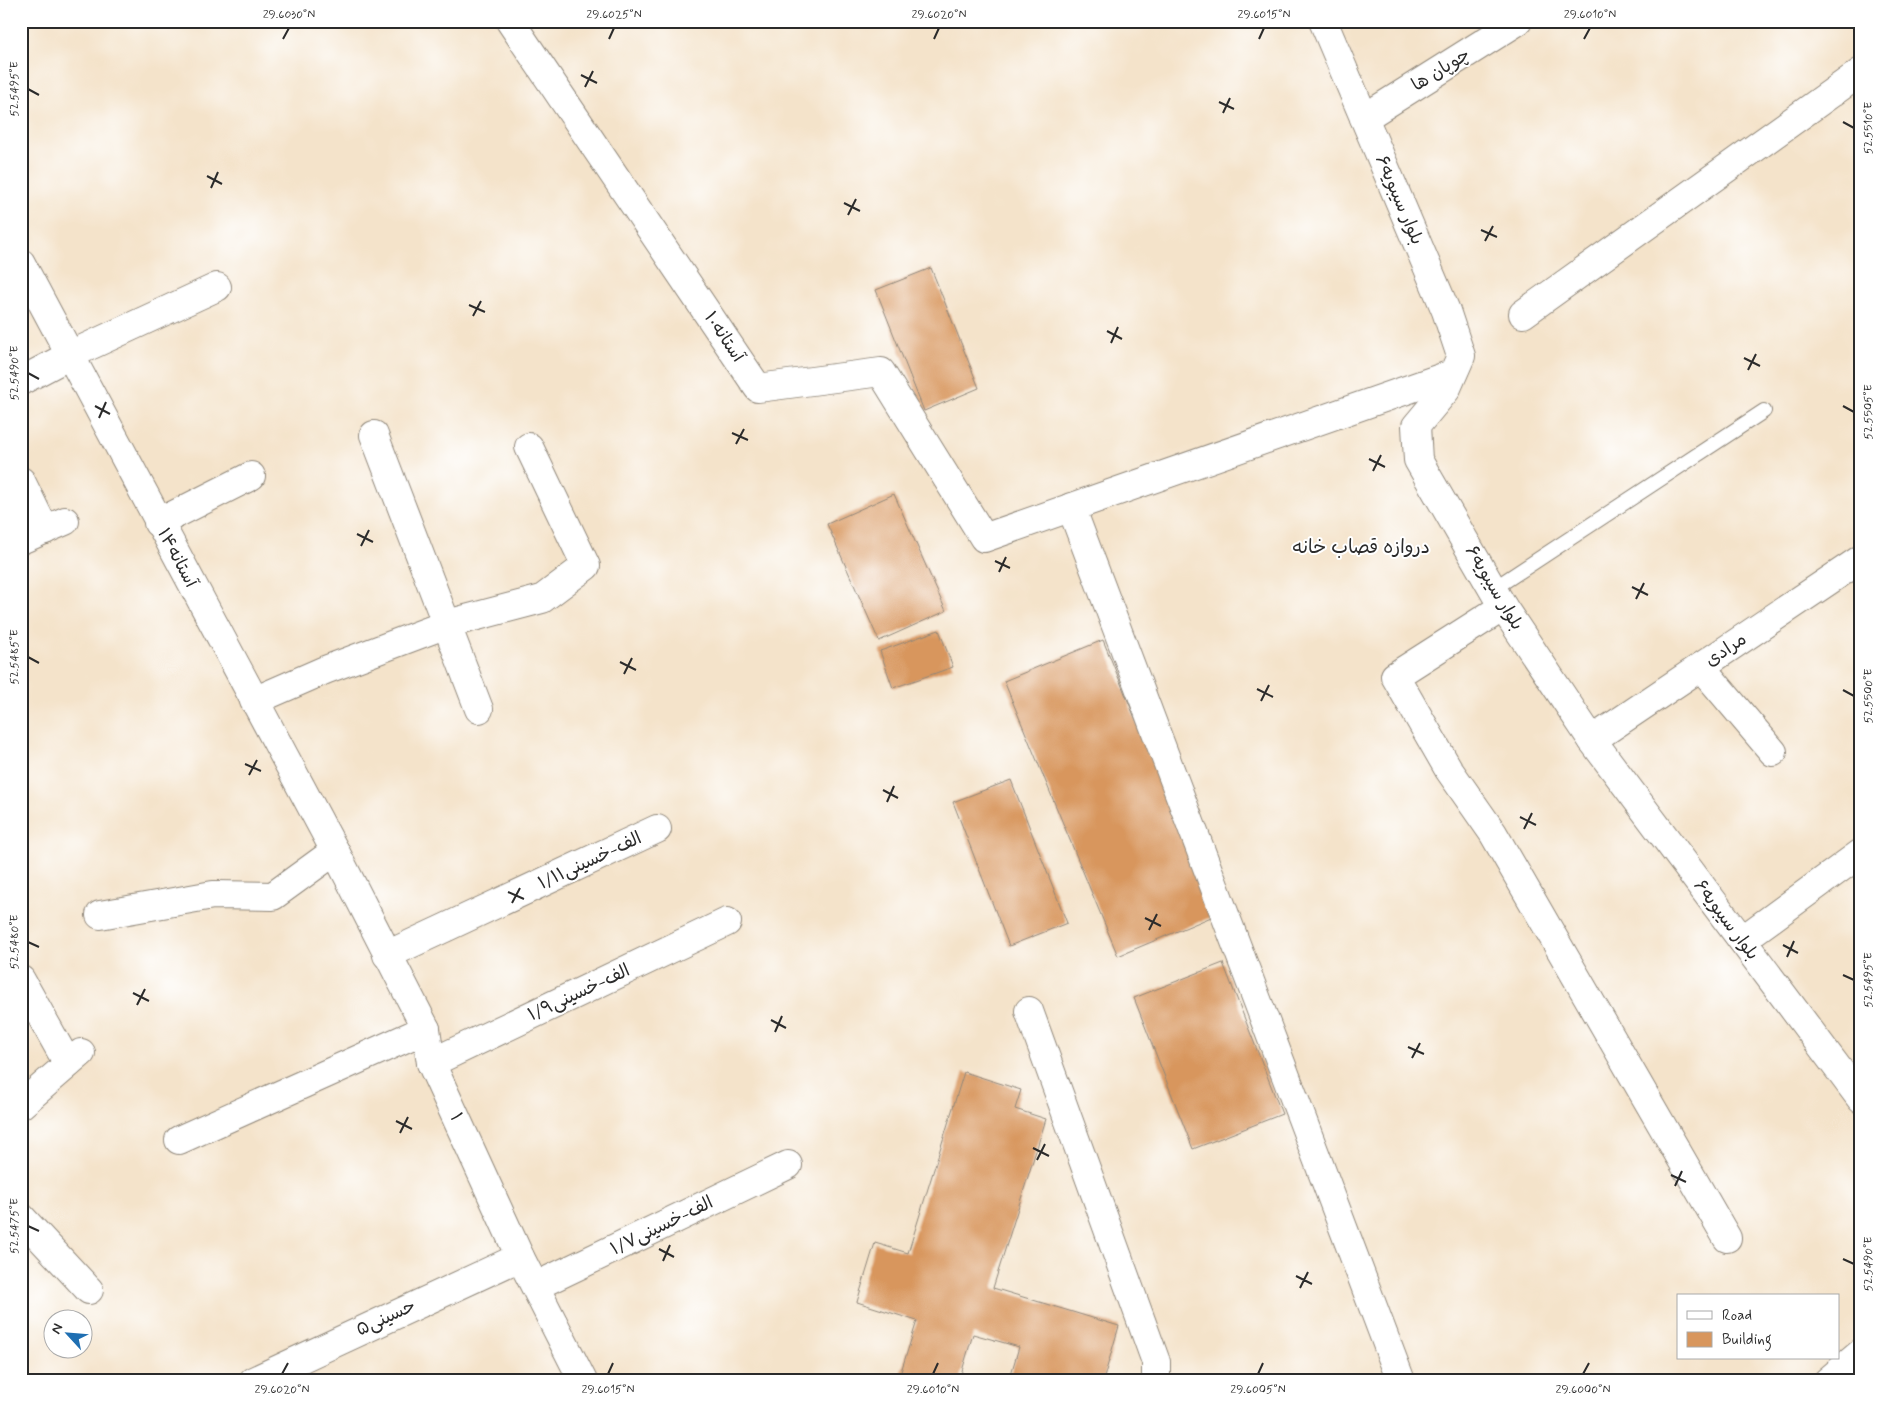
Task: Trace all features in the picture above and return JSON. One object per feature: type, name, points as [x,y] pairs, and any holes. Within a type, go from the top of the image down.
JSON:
[{"type":"street","name":"آستانه۱۰","points":[[510,21],[758,388],[881,372],[984,538],[1072,507]]},
{"type":"street","name":"۶بلوار سیبویه","points":[[1323,21],[1446,311],[1461,356],[1446,390],[1416,426],[1418,460],[1498,598],[1592,740],[1861,1099]]},
{"type":"street","name":"چوپان ها","points":[[1364,118],[1518,21]]},
{"type":"street","points":[[1523,314],[1861,72]]},
{"type":"street","name":"آستانه۱۴","points":[[21,263],[72,354],[158,523],[334,852]]},
{"type":"street","points":[[21,381],[72,354],[217,287]]},
{"type":"street","points":[[1401,1381],[1072,507],[1452,374]]},
{"type":"street","points":[[374,435],[480,709]]},
{"type":"street","points":[[254,701],[325,670],[447,624],[542,599],[586,566],[529,447]]},
{"type":"street","points":[[158,523],[251,476]]},
{"type":"street","points":[[21,481],[44,530]]},
{"type":"street","name":"مرادی","points":[[1592,740],[1861,559]]},
{"type":"street","points":[[1498,598],[1395,676],[1449,770],[1493,833],[1727,1238]]},
{"type":"street","points":[[1701,667],[1773,752]]},
{"type":"street","name":"الف-خسینی۱/۱۱","points":[[387,955],[658,829]]},
{"type":"street","points":[[100,915],[213,895],[273,896],[334,852]]},
{"type":"street","name":"۱","points":[[334,852],[426,1029],[431,1063],[520,1257],[583,1381]]},
{"type":"street","points":[[1742,940],[1861,852]]},
{"type":"street","name":"الف-خسینی۱/۹","points":[[431,1063],[727,922]]},
{"type":"street","points":[[21,980],[75,1058],[21,1105]]},
{"type":"street","points":[[1029,1011],[1156,1362],[1156,1381]]},
{"type":"street","points":[[179,1140],[426,1029]]},
{"type":"street","name":"الف-خسینی۱/۷","points":[[536,1286],[788,1165]]},
{"type":"street","points":[[21,1217],[89,1290]]},
{"type":"street","name":"حسینی۵","points":[[253,1381],[520,1257]]},
{"type":"street","points":[[1828,1381],[1861,1353]]},
{"type":"lane","points":[[1498,598],[1764,410]]},
{"type":"building","points":[[931,268],[979,388],[924,411],[876,290]]},
{"type":"building","points":[[894,494],[946,611],[879,641],[827,524]]},
{"type":"building","points":[[939,630],[953,667],[893,688],[880,651]]},
{"type":"building","points":[[1103,640],[1216,915],[1118,956],[1004,681]]},
{"type":"building","points":[[1011,780],[1067,923],[1009,946],[953,802]]},
{"type":"building","points":[[1223,963],[1282,1114],[1193,1149],[1134,998]]},
{"type":"building","points":[[964,1072],[1021,1090],[1015,1109],[1046,1119],[993,1288],[1119,1326],[1103,1381],[1009,1381],[1019,1347],[973,1334],[959,1381],[898,1381],[917,1321],[857,1302],[875,1243],[908,1253]]},
{"type":"district","name":"دروازه قصاب خانه","points":[[1361,547]]}]
